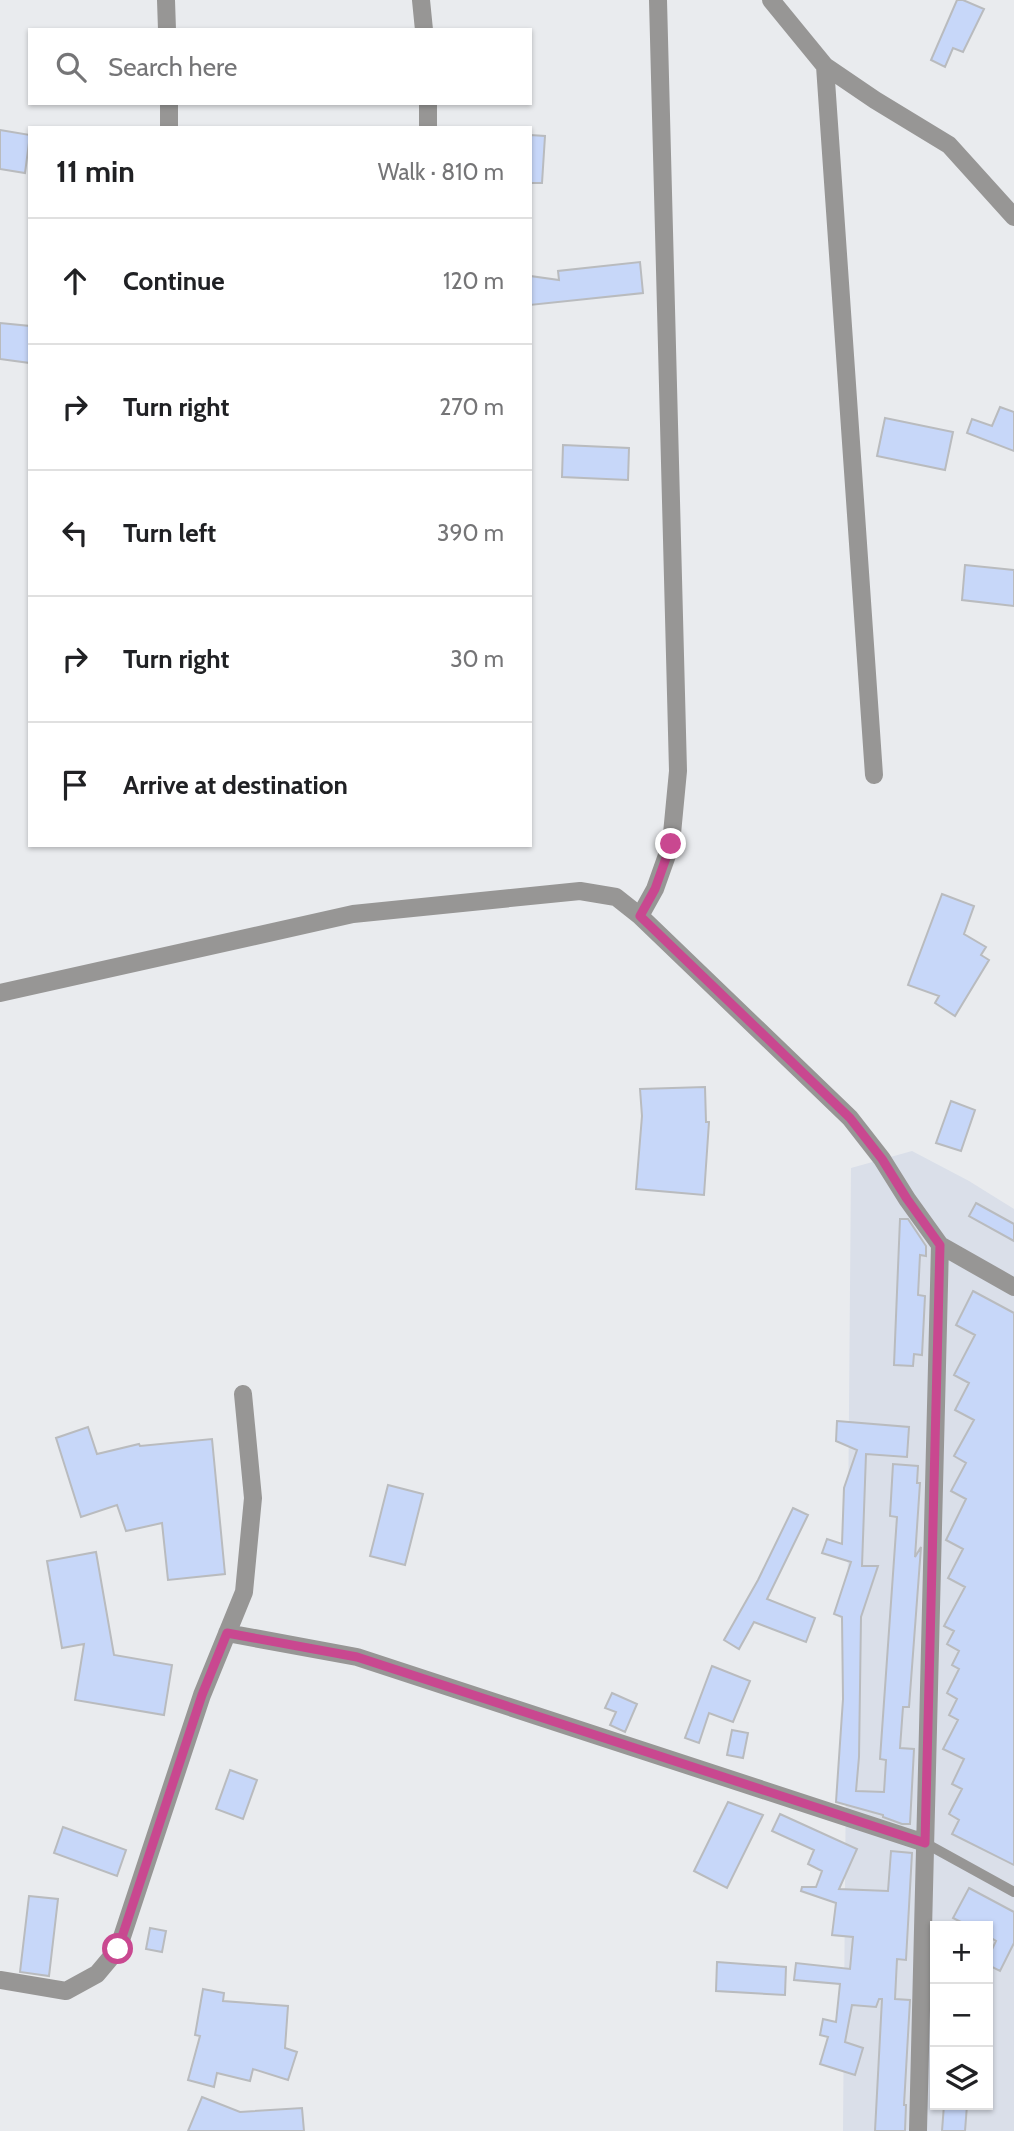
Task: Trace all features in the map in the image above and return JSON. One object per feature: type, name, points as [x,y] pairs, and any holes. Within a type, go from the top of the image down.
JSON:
[{"type":"street","points":[[166,0],[167,28]]},
{"type":"street","points":[[421,0],[424,28]]},
{"type":"street","points":[[640,916],[655,889],[671,844],[678,771],[658,0]]},
{"type":"street","points":[[771,0],[825,66],[949,145],[1014,217]]},
{"type":"street","points":[[825,66],[874,775]]},
{"type":"street","points":[[169,105],[169,126]]},
{"type":"street","points":[[428,105],[428,126]]},
{"type":"street","points":[[0,993],[353,914],[580,891],[617,897],[850,1118],[882,1159],[940,1245],[1014,1287]]},
{"type":"street","points":[[918,2131],[940,1245]]},
{"type":"street","points":[[0,1980],[66,1991],[97,1974],[118,1949],[202,1695],[244,1592],[253,1498],[243,1394]]},
{"type":"street","points":[[227,1633],[357,1657],[925,1843]]},
{"type":"lane","points":[[925,1843],[1014,1892]]},
{"type":"shaded area","points":[[912,1151],[1014,1209],[1014,2131],[843,2131],[851,1168]]},
{"type":"building","points":[[957,0],[984,9],[963,52],[953,48],[945,67],[931,60]]},
{"type":"building","points":[[0,130],[28,135],[25,173],[0,169]]},
{"type":"building","points":[[532,135],[545,136],[542,183],[532,183]]},
{"type":"building","points":[[640,262],[643,293],[532,305],[532,276],[559,280],[558,271]]},
{"type":"building","points":[[0,323],[28,326],[28,363],[0,359]]},
{"type":"building","points":[[1000,407],[1014,412],[1014,451],[967,433],[972,419],[992,426]]},
{"type":"building","points":[[885,418],[953,432],[945,470],[877,456]]},
{"type":"building","points":[[563,445],[629,448],[628,480],[562,477]]},
{"type":"building","points":[[965,565],[1014,570],[1014,606],[962,600]]},
{"type":"building","points":[[942,894],[974,906],[964,934],[986,947],[981,955],[989,960],[955,1016],[935,1003],[939,996],[908,985]]},
{"type":"building","points":[[705,1087],[706,1122],[709,1122],[704,1195],[636,1189],[642,1116],[640,1089]]},
{"type":"building","points":[[951,1101],[975,1110],[961,1151],[936,1143]]},
{"type":"building","points":[[976,1203],[1014,1224],[1014,1241],[969,1216]]},
{"type":"building","points":[[900,1219],[908,1219],[926,1246],[926,1256],[920,1255],[918,1295],[925,1296],[922,1355],[914,1354],[913,1366],[894,1365]]},
{"type":"building","points":[[973,1291],[1014,1313],[1014,1865],[952,1834],[959,1820],[949,1814],[962,1789],[952,1784],[964,1759],[943,1749],[958,1720],[949,1715],[957,1699],[947,1693],[959,1669],[952,1665],[959,1651],[947,1644],[954,1631],[944,1626],[965,1587],[948,1578],[963,1549],[946,1540],[966,1499],[951,1491],[966,1463],[954,1456],[974,1420],[955,1410],[969,1383],[954,1375],[975,1335],[956,1325]]},
{"type":"building","points":[[837,1421],[909,1427],[907,1457],[866,1454],[862,1566],[878,1566],[861,1617],[856,1791],[884,1792],[886,1760],[880,1759],[897,1517],[890,1516],[893,1464],[918,1466],[917,1483],[920,1483],[915,1557],[921,1547],[909,1707],[903,1707],[900,1748],[914,1749],[910,1824],[902,1824],[883,1815],[836,1802],[843,1699],[842,1617],[834,1614],[851,1562],[822,1553],[827,1539],[842,1544],[844,1488],[857,1450],[836,1441]]},
{"type":"building","points":[[88,1427],[97,1454],[139,1444],[212,1439],[225,1574],[168,1580],[162,1523],[126,1531],[117,1505],[81,1517],[56,1438]]},
{"type":"building","points":[[388,1485],[423,1494],[405,1565],[370,1556]]},
{"type":"building","points":[[793,1508],[808,1515],[767,1599],[815,1618],[806,1642],[754,1622],[739,1649],[724,1640],[758,1580]]},
{"type":"building","points":[[96,1552],[114,1655],[172,1665],[164,1715],[75,1700],[84,1644],[62,1648],[47,1561]]},
{"type":"building","points":[[712,1666],[750,1681],[733,1722],[709,1713],[699,1743],[685,1738]]},
{"type":"building","points":[[612,1693],[637,1704],[625,1732],[610,1725],[616,1712],[605,1708]]},
{"type":"building","points":[[732,1730],[748,1733],[743,1758],[727,1755]]},
{"type":"building","points":[[230,1770],[257,1780],[243,1819],[216,1809]]},
{"type":"building","points":[[728,1802],[763,1815],[727,1888],[694,1871]]},
{"type":"building","points":[[780,1814],[857,1849],[839,1889],[888,1891],[891,1851],[912,1853],[906,1960],[897,1959],[895,1999],[910,2000],[905,2131],[875,2131],[882,1999],[879,1999],[876,2007],[852,2005],[845,2042],[863,2048],[855,2075],[820,2064],[828,2037],[820,2035],[823,2019],[836,2022],[840,1984],[794,1980],[796,1963],[850,1969],[853,1937],[832,1935],[836,1903],[801,1891],[802,1887],[816,1887],[822,1871],[808,1864],[814,1850],[772,1831]]},
{"type":"building","points":[[63,1827],[126,1850],[117,1876],[54,1853]]},
{"type":"building","points":[[969,1888],[1014,1912],[1014,1943],[1000,1971],[993,1968],[993,1947],[996,1941],[993,1939],[993,1921],[959,1921],[953,1918]]},
{"type":"building","points":[[29,1896],[58,1899],[49,1976],[20,1972]]},
{"type":"building","points":[[150,1928],[166,1931],[162,1952],[146,1949]]},
{"type":"building","points":[[717,1962],[786,1967],[785,1995],[716,1991]]},
{"type":"building","points":[[203,1989],[224,1993],[223,2001],[288,2006],[285,2048],[297,2052],[288,2080],[253,2069],[250,2081],[217,2073],[214,2087],[188,2080],[200,2036],[195,2035]]},
{"type":"building","points":[[202,2097],[240,2112],[302,2108],[304,2131],[188,2131]]},
{"type":"building","points":[[944,2110],[967,2110],[965,2131],[942,2131]]},
{"type":"route","points":[[118,1949],[202,1695],[227,1633],[357,1657],[925,1843],[940,1245],[882,1159],[850,1118],[640,916],[655,889],[671,844]]}]
